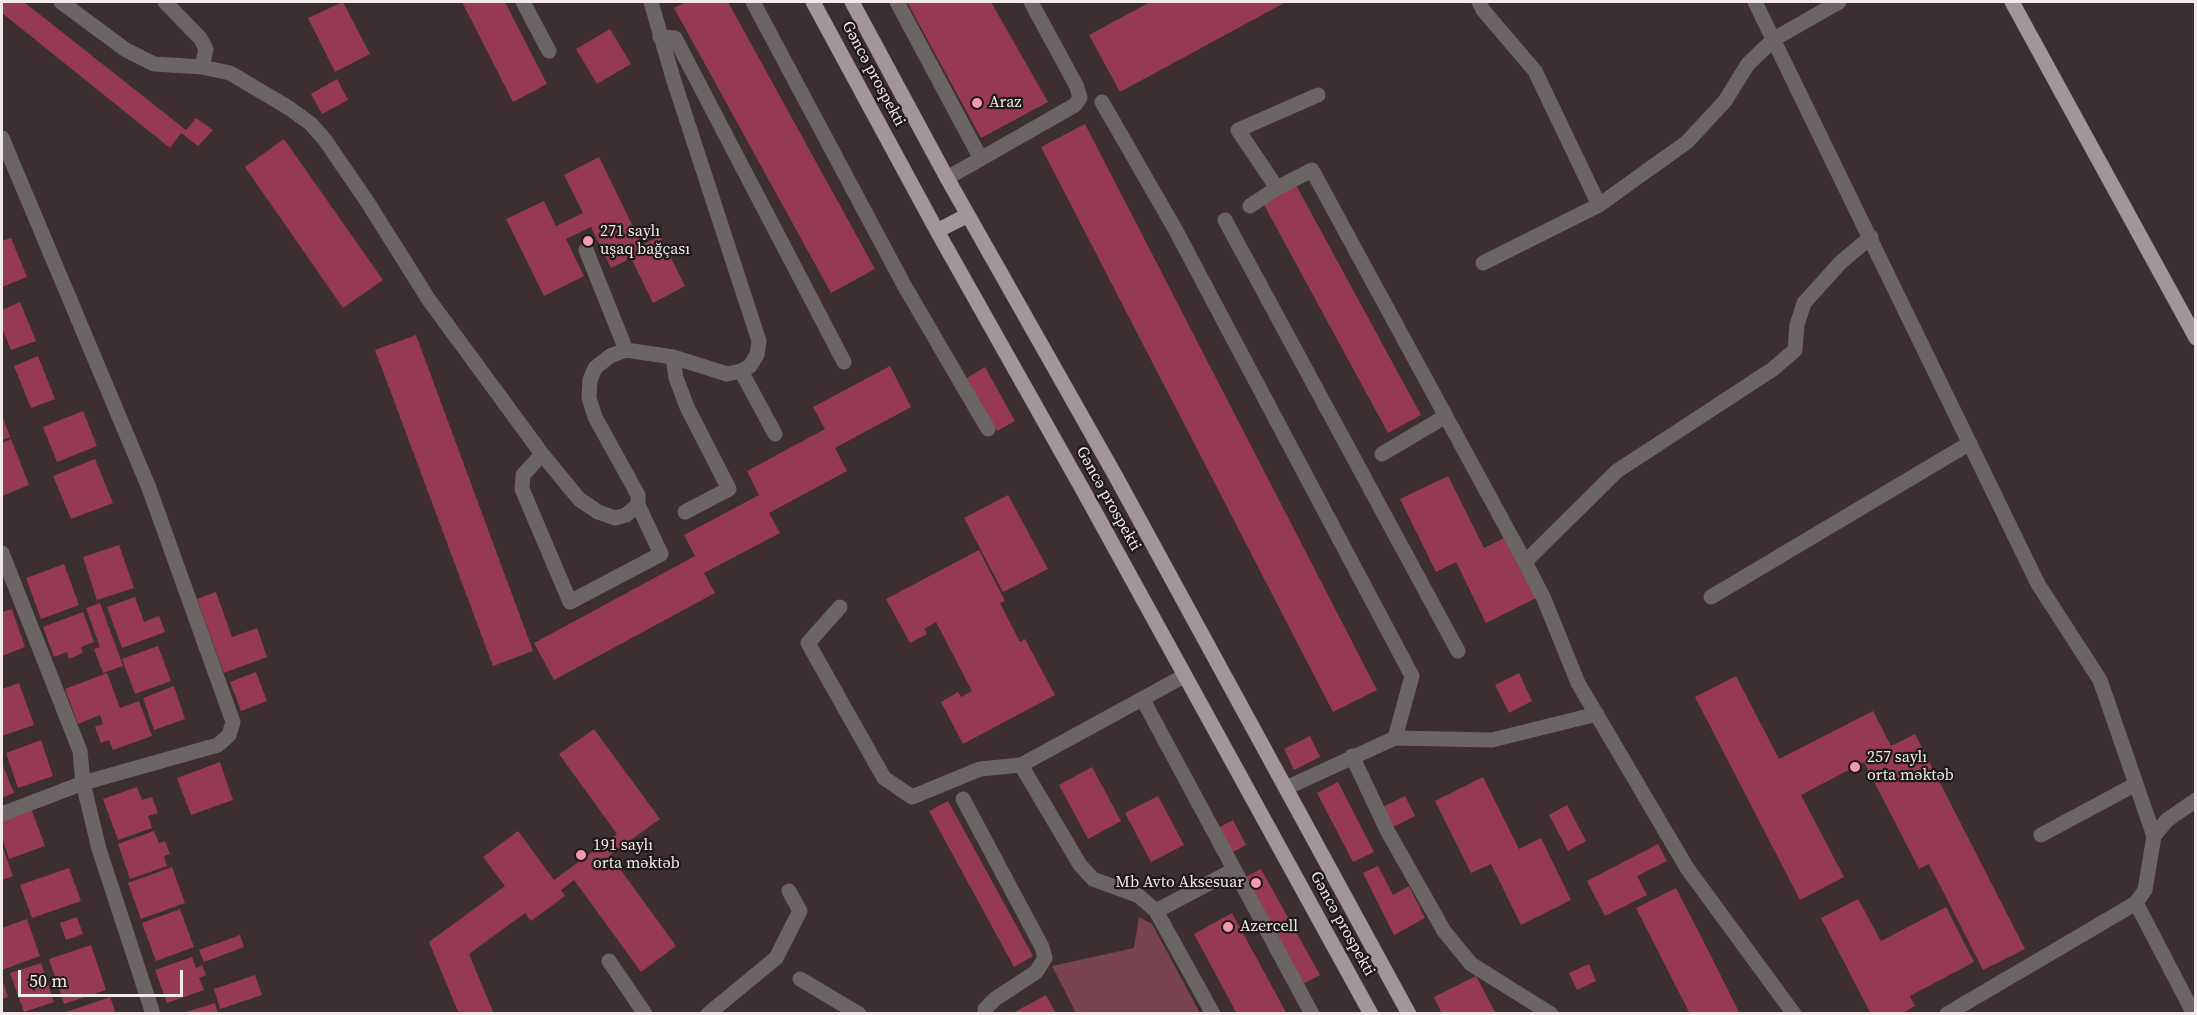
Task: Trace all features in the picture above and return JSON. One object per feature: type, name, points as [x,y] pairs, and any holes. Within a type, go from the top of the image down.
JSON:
[{"type":"main road","name":"Gəncə prospekti","points":[[813,2],[937,231],[1084,492],[1371,1014]]},
{"type":"main road","name":"Gəncə prospekti","points":[[852,2],[947,178],[1121,485],[1409,1014]]},
{"type":"main road","points":[[2012,2],[2196,338]]},
{"type":"main road","points":[[937,231],[968,215]]},
{"type":"street","points":[[61,2],[126,50],[154,64],[202,67],[230,73],[252,84],[311,124],[325,140],[368,204],[429,300],[542,454],[579,499],[598,512],[615,518],[626,515],[638,505]]},
{"type":"street","points":[[165,2],[200,38],[206,49],[202,67]]},
{"type":"street","points":[[523,2],[549,51]]},
{"type":"street","points":[[542,454],[523,475],[522,489],[570,602],[661,554],[638,505],[638,495],[595,417],[589,398],[590,380],[595,368],[610,356],[626,350],[673,357],[727,374],[750,366],[757,355],[759,340],[660,37],[651,2]]},
{"type":"street","points":[[753,2],[904,285],[988,429]]},
{"type":"street","points":[[897,2],[981,159]]},
{"type":"street","points":[[947,178],[1075,105],[1080,98],[1077,87],[1031,2]]},
{"type":"street","points":[[1479,2],[1483,10],[1535,70],[1599,205]]},
{"type":"street","points":[[1755,2],[2038,584],[2100,680],[2154,836],[2145,890],[2136,903],[1947,1014]]},
{"type":"street","points":[[1483,263],[1599,205],[1687,142],[1725,101],[1748,64],[1774,39],[1839,2]]},
{"type":"street","points":[[660,37],[675,38],[844,362]]},
{"type":"street","points":[[1277,188],[1238,130],[1318,95]]},
{"type":"street","points":[[1102,102],[1137,160],[1412,676],[1395,738]]},
{"type":"street","points":[[2,138],[149,488],[233,722],[229,735],[218,745],[83,783],[2,814]]},
{"type":"street","points":[[1250,206],[1277,188],[1312,170],[1525,562],[1544,599],[1578,683],[1687,868],[1794,1014]]},
{"type":"street","points":[[1225,220],[1458,651]]},
{"type":"street","points":[[1525,562],[1617,471],[1773,369],[1795,350],[1797,325],[1804,303],[1841,262],[1870,237]]},
{"type":"street","points":[[586,250],[626,350]]},
{"type":"street","points":[[673,357],[676,378],[687,407],[729,489],[685,512]]},
{"type":"street","points":[[741,371],[775,434]]},
{"type":"street","points":[[1382,454],[1446,416]]},
{"type":"street","points":[[1711,597],[1970,444]]},
{"type":"street","points":[[2,553],[80,751],[83,783],[99,849],[153,1014]]},
{"type":"street","points":[[840,607],[808,643],[884,778],[912,797],[980,769],[1021,765],[1184,676]]},
{"type":"street","points":[[1143,700],[1312,1014]]},
{"type":"street","points":[[1286,788],[1395,738],[1492,740],[1597,714]]},
{"type":"street","points":[[1352,756],[1388,832],[1444,931],[1471,964],[1551,1014]]},
{"type":"street","points":[[1021,765],[1080,865],[1093,879],[1139,896],[1156,911],[1213,1014]]},
{"type":"street","points":[[2041,836],[2136,784]]},
{"type":"street","points":[[963,799],[1042,947],[1045,958],[1036,972],[995,999],[985,1009],[985,1014]]},
{"type":"street","points":[[2154,836],[2167,820],[2196,800]]},
{"type":"street","points":[[1156,911],[1234,870]]},
{"type":"street","points":[[708,1014],[776,958],[800,911],[789,891]]},
{"type":"street","points":[[2136,903],[2194,1014]]},
{"type":"street","points":[[609,961],[645,1014]]},
{"type":"street","points":[[800,979],[859,1014]]},
{"type":"shaded area","points":[[1139,917],[1152,924],[1200,1013],[1076,1013],[1052,966],[1134,948]]},
{"type":"building","points":[[2,2],[24,2],[186,130],[196,118],[213,130],[198,146],[181,133],[170,148],[2,13]]},
{"type":"building","points":[[343,2],[370,54],[335,72],[308,18]]},
{"type":"building","points":[[462,2],[505,2],[547,84],[513,102]]},
{"type":"building","points":[[686,2],[728,2],[875,269],[831,293],[674,8]]},
{"type":"building","points":[[907,2],[991,2],[1048,102],[981,138]]},
{"type":"building","points":[[1150,2],[1286,2],[1120,92],[1089,35]]},
{"type":"building","points":[[610,29],[631,64],[597,84],[576,49]]},
{"type":"building","points":[[337,79],[348,100],[322,114],[311,94]]},
{"type":"building","points":[[1085,124],[1377,690],[1333,712],[1041,147]]},
{"type":"building","points":[[284,139],[383,280],[343,308],[245,167]]},
{"type":"building","points":[[599,157],[642,245],[660,236],[685,286],[653,303],[631,258],[611,268],[591,227],[566,239],[584,276],[544,296],[506,219],[544,201],[556,226],[583,213],[564,175]]},
{"type":"building","points":[[1296,185],[1421,415],[1388,433],[1263,203]]},
{"type":"building","points":[[11,238],[27,277],[2,287],[2,241]]},
{"type":"building","points":[[20,302],[36,341],[11,350],[2,328],[2,310]]},
{"type":"building","points":[[416,335],[533,651],[493,666],[375,350]]},
{"type":"building","points":[[38,356],[55,399],[31,408],[14,366]]},
{"type":"building","points":[[890,366],[911,407],[835,448],[847,471],[769,513],[780,533],[704,573],[715,593],[554,680],[534,643],[695,556],[684,535],[759,495],[747,471],[825,429],[813,407]]},
{"type":"building","points":[[985,367],[1015,421],[997,431],[967,378]]},
{"type":"building","points":[[83,411],[97,446],[57,462],[43,427]]},
{"type":"building","points":[[2,415],[10,437],[2,440]]},
{"type":"building","points":[[11,439],[29,485],[2,496],[2,443]]},
{"type":"building","points":[[95,459],[113,503],[71,519],[53,476]]},
{"type":"building","points":[[1448,476],[1484,548],[1506,537],[1536,598],[1486,623],[1456,562],[1436,572],[1400,499]]},
{"type":"building","points":[[1008,495],[1048,569],[1003,592],[964,518]]},
{"type":"building","points":[[119,545],[134,588],[97,600],[83,557]]},
{"type":"building","points":[[979,550],[1005,601],[1000,603],[1020,642],[1025,639],[1055,695],[963,744],[941,702],[958,692],[961,697],[972,691],[936,622],[924,629],[927,634],[910,643],[886,599]]},
{"type":"building","points":[[64,564],[79,605],[41,619],[26,578]]},
{"type":"building","points":[[216,592],[232,637],[257,628],[267,657],[224,673],[197,599]]},
{"type":"building","points":[[135,597],[144,622],[159,616],[165,632],[122,648],[107,607]]},
{"type":"building","points":[[100,603],[123,666],[103,673],[94,649],[100,647],[86,608]]},
{"type":"building","points":[[12,609],[25,647],[2,656],[2,612]]},
{"type":"building","points":[[83,612],[94,642],[81,647],[83,653],[69,659],[67,652],[54,657],[43,627]]},
{"type":"building","points":[[158,646],[171,681],[135,694],[122,659]]},
{"type":"building","points":[[256,672],[267,701],[241,711],[230,682]]},
{"type":"building","points":[[107,673],[120,708],[139,701],[152,736],[113,750],[109,740],[101,743],[95,727],[103,724],[100,715],[78,724],[65,689]]},
{"type":"building","points":[[1519,673],[1532,701],[1509,713],[1495,685]]},
{"type":"building","points":[[1736,676],[1779,759],[1873,711],[1891,746],[1915,734],[2025,949],[1983,970],[1929,864],[1919,869],[1864,762],[1801,795],[1844,877],[1800,900],[1695,697]]},
{"type":"building","points":[[19,683],[34,725],[2,736],[2,689]]},
{"type":"building","points":[[174,686],[185,719],[154,730],[143,698]]},
{"type":"building","points":[[594,729],[660,819],[610,855],[676,946],[641,972],[574,880],[561,890],[565,896],[531,921],[525,913],[469,954],[494,1014],[459,1014],[429,942],[505,886],[483,857],[518,831],[554,880],[617,834],[559,754]]},
{"type":"building","points":[[1310,736],[1320,757],[1294,770],[1284,749]]},
{"type":"building","points":[[41,740],[53,776],[18,788],[6,753]]},
{"type":"building","points":[[220,762],[233,800],[191,815],[177,778]]},
{"type":"building","points":[[2,763],[14,793],[2,798]]},
{"type":"building","points":[[1092,767],[1121,821],[1088,839],[1059,785]]},
{"type":"building","points":[[1483,777],[1519,849],[1541,838],[1571,900],[1521,925],[1491,864],[1471,873],[1435,801]]},
{"type":"building","points":[[1338,782],[1374,852],[1353,862],[1317,793]]},
{"type":"building","points":[[137,787],[142,800],[152,797],[158,813],[148,816],[152,828],[118,840],[103,799]]},
{"type":"building","points":[[1158,796],[1184,845],[1151,862],[1125,813]]},
{"type":"building","points":[[1405,796],[1415,816],[1393,827],[1383,807]]},
{"type":"building","points":[[948,801],[1033,956],[1014,967],[929,811]]},
{"type":"building","points":[[1567,805],[1586,841],[1568,851],[1549,815]]},
{"type":"building","points":[[31,808],[45,846],[9,859],[2,837],[2,819]]},
{"type":"building","points":[[1233,820],[1246,845],[1231,853],[1218,828]]},
{"type":"building","points":[[154,831],[159,843],[165,841],[170,854],[164,856],[167,866],[130,879],[118,844]]},
{"type":"building","points":[[1658,844],[1667,861],[1637,876],[1647,895],[1605,916],[1587,881]]},
{"type":"building","points":[[2,845],[13,876],[2,880]]},
{"type":"building","points":[[1378,866],[1393,895],[1409,886],[1425,918],[1394,935],[1363,873]]},
{"type":"building","points":[[172,867],[185,903],[141,919],[128,883]]},
{"type":"building","points":[[69,868],[81,901],[32,918],[20,885]]},
{"type":"building","points":[[1261,869],[1320,975],[1303,984],[1244,878]]},
{"type":"building","points":[[1676,888],[1740,1014],[1690,1014],[1636,908]]},
{"type":"building","points":[[1858,899],[1881,941],[1946,907],[1974,962],[1910,996],[1915,1006],[1901,1014],[1871,1014],[1821,918]]},
{"type":"building","points":[[180,909],[194,947],[156,961],[142,923]]},
{"type":"building","points":[[1232,913],[1287,1014],[1237,1014],[1194,934]]},
{"type":"building","points":[[77,917],[83,934],[66,940],[60,923]]},
{"type":"building","points":[[27,919],[40,956],[2,970],[2,928]]},
{"type":"building","points":[[240,935],[244,947],[204,962],[199,950]]},
{"type":"building","points":[[91,945],[106,990],[64,1004],[49,959]]},
{"type":"building","points":[[192,957],[196,968],[202,965],[206,975],[199,978],[204,990],[167,1003],[155,970]]},
{"type":"building","points":[[41,963],[54,1002],[24,1012],[10,973]]},
{"type":"building","points":[[1589,964],[1596,981],[1577,990],[1569,973]]},
{"type":"building","points":[[255,975],[262,995],[220,1009],[214,989]]},
{"type":"building","points":[[1476,976],[1496,1014],[1442,1014],[1434,997]]},
{"type":"building","points":[[2,979],[8,997],[2,999]]},
{"type":"building","points":[[1046,995],[1056,1014],[1011,1014]]},
{"type":"building","points":[[110,997],[116,1014],[63,1014],[63,1013]]},
{"type":"building","points":[[215,1003],[218,1014],[183,1014],[183,1013]]},
{"type":"place","name":"Araz","points":[[977,103]]},
{"type":"place","name":"271 saylı uşaq bağçası","points":[[588,241]]},
{"type":"place","name":"257 saylı orta məktəb","points":[[1855,767]]},
{"type":"place","name":"191 saylı orta məktəb","points":[[581,855]]},
{"type":"place","name":"Mb Avto Aksesuar","points":[[1256,883]]},
{"type":"place","name":"Azercell","points":[[1228,927]]}]
